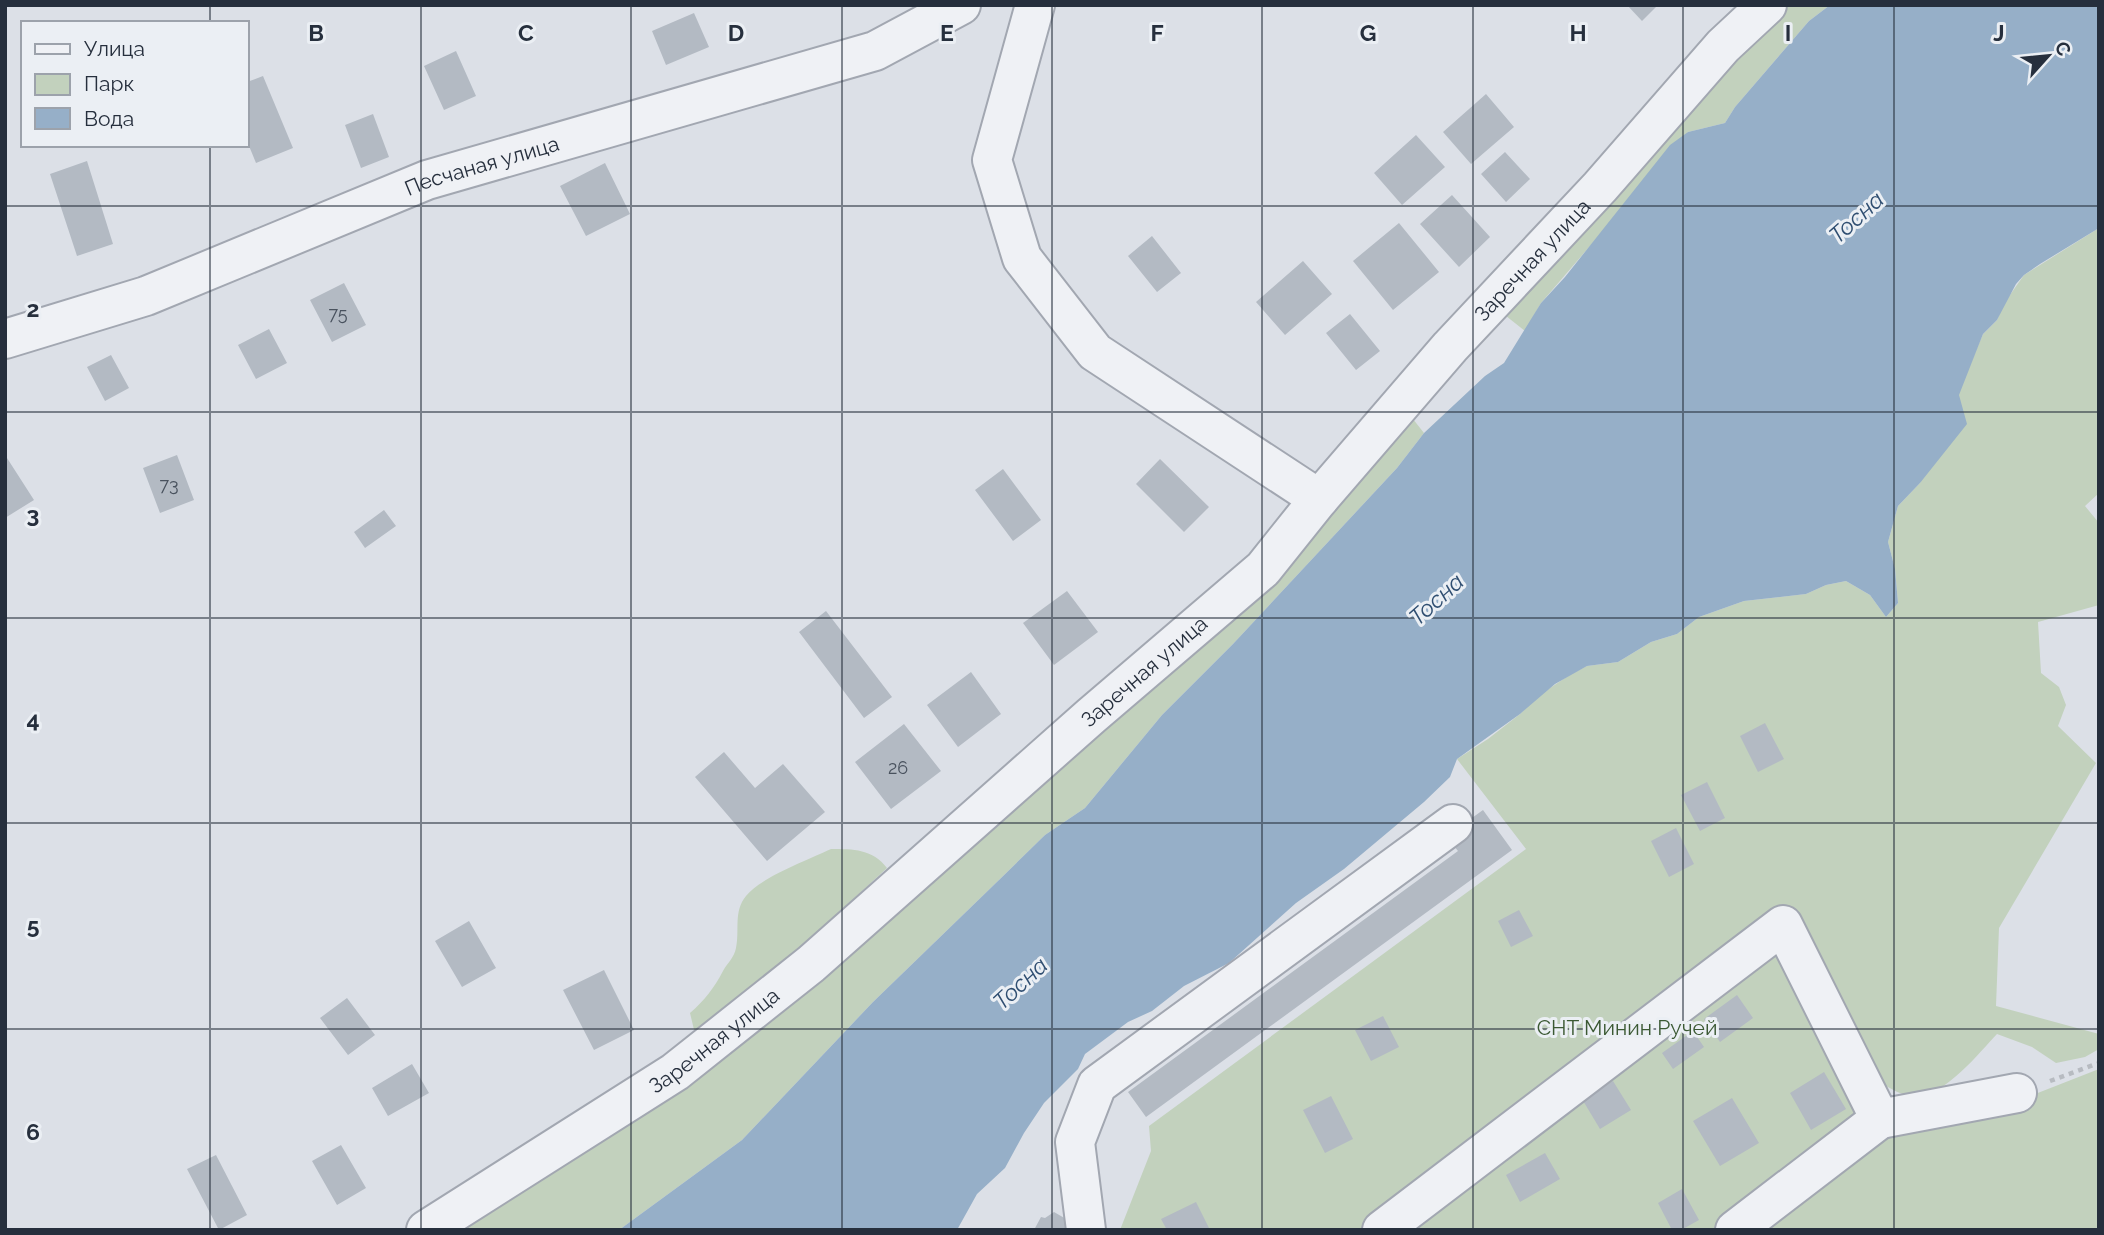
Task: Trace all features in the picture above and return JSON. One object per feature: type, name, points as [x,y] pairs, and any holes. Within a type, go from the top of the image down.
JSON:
[{"type":"street","name":"Песчаная улица","points":[[5,339],[146,296],[427,180],[875,51],[961,5]]},
{"type":"street","points":[[1035,5],[992,160],[1022,258],[1095,352],[1319,499]]},
{"type":"street","name":"Заречная улица","points":[[426,1230],[675,1072],[811,964],[1081,725],[1263,569],[1319,499],[1450,347],[1600,187],[1723,46],[1767,5]]},
{"type":"street","points":[[1086,1230],[1075,1142],[1097,1085],[1453,824]]},
{"type":"street","points":[[1382,1230],[1783,925],[1880,1119]]},
{"type":"street","points":[[1734,1230],[1880,1119],[2017,1093]]},
{"type":"path","points":[[2017,1093],[2099,1063]]},
{"type":"green space","points":[[1782,5],[1830,5],[1809,21],[1735,107],[1725,123],[1688,132],[1541,303],[1525,331],[1501,312]]},
{"type":"green space","name":"СНТ Минин Ручей","points":[[2099,228],[2099,493],[2085,506],[2099,523],[2099,605],[2038,622],[2041,673],[2059,687],[2066,705],[2058,726],[2096,763],[1999,928],[1996,1006],[2099,1034],[2099,1049],[2085,1057],[2056,1063],[2032,1047],[1997,1034],[1949,1082],[1927,1094],[1906,1095],[1880,1082],[1899,1129],[1999,1108],[2099,1069],[2099,1230],[1120,1230],[1151,1151],[1149,1126],[1526,849],[1457,759],[1488,739],[1538,696],[1571,674],[1587,666],[1618,662],[1651,642],[1677,634],[1699,617],[1744,601],[1806,594],[1826,585],[1846,581],[1870,595],[1886,617],[1898,603],[1895,569],[1888,542],[1898,506],[1920,483],[1983,334],[1997,320],[2005,302],[2024,275]]},
{"type":"green space","points":[[1409,414],[1424,433],[1397,468],[1233,644],[1162,715],[1085,808],[1045,835],[873,1002],[742,1140],[619,1230],[457,1230],[620,1121]]},
{"type":"green space","points":[[831,849],[855,850],[869,854],[887,868],[768,978],[696,1038],[690,1013],[709,993],[734,955],[738,915],[746,896],[762,882]]},
{"type":"water","name":"Тосна","points":[[1830,5],[2099,5],[2099,228],[2024,275],[2016,284],[1997,320],[1983,334],[1959,395],[1967,424],[1898,506],[1888,542],[1895,569],[1898,603],[1886,617],[1870,595],[1846,581],[1826,585],[1806,594],[1744,601],[1699,617],[1677,634],[1651,642],[1618,662],[1587,666],[1555,684],[1520,714],[1457,759],[1450,777],[1424,802],[1344,869],[1296,903],[1229,963],[1184,986],[1152,1011],[1128,1022],[1085,1054],[1078,1069],[1044,1103],[1005,1168],[977,1194],[957,1230],[619,1230],[742,1140],[873,1002],[1045,835],[1085,808],[1162,715],[1233,644],[1397,468],[1424,433],[1485,376],[1504,363],[1541,303],[1565,277],[1670,145],[1688,132],[1725,123],[1735,107],[1809,21]]},
{"type":"building","points":[[1627,5],[1658,5],[1642,21]]},
{"type":"building","points":[[694,13],[709,47],[666,65],[652,31]]},
{"type":"building","points":[[456,51],[476,96],[444,110],[424,66]]},
{"type":"building","points":[[263,76],[293,148],[256,163],[248,143],[248,82]]},
{"type":"building","points":[[1486,94],[1514,127],[1471,164],[1443,132]]},
{"type":"building","points":[[373,114],[389,157],[361,168],[345,125]]},
{"type":"building","points":[[1416,135],[1445,167],[1402,205],[1374,173]]},
{"type":"building","points":[[1505,152],[1530,179],[1506,202],[1481,174]]},
{"type":"building","points":[[87,161],[113,244],[77,256],[50,174]]},
{"type":"building","points":[[605,163],[630,214],[586,236],[560,186]]},
{"type":"building","points":[[1452,195],[1490,237],[1459,267],[1420,224]]},
{"type":"building","points":[[1399,223],[1439,272],[1393,310],[1353,261]]},
{"type":"building","points":[[1152,236],[1181,273],[1157,292],[1128,256]]},
{"type":"building","points":[[1303,261],[1332,294],[1285,335],[1256,302]]},
{"type":"building","points":[[344,283],[366,325],[332,342],[310,300]]},
{"type":"building","points":[[1350,314],[1380,351],[1356,370],[1326,333]]},
{"type":"building","points":[[269,329],[287,363],[256,379],[238,345]]},
{"type":"building","points":[[111,355],[129,388],[105,401],[87,367]]},
{"type":"building","points":[[177,455],[194,500],[160,513],[143,468]]},
{"type":"building","points":[[7,458],[34,500],[5,518],[5,460]]},
{"type":"building","points":[[1160,459],[1209,507],[1184,532],[1136,484]]},
{"type":"building","points":[[1003,469],[1041,520],[1013,541],[975,490]]},
{"type":"building","points":[[384,510],[396,526],[365,548],[354,532]]},
{"type":"building","points":[[1067,591],[1098,632],[1054,665],[1023,623]]},
{"type":"building","points":[[826,611],[892,697],[864,718],[799,632]]},
{"type":"building","points":[[971,672],[1001,714],[958,747],[927,705]]},
{"type":"building","points":[[1765,723],[1784,759],[1758,772],[1740,736]]},
{"type":"building","points":[[904,724],[941,771],[891,809],[855,762]]},
{"type":"building","points":[[724,752],[755,788],[783,764],[825,812],[767,861],[695,777]]},
{"type":"building","points":[[1707,782],[1725,818],[1700,831],[1681,795]]},
{"type":"building","points":[[1483,810],[1512,850],[1146,1117],[1128,1092],[1458,851],[1453,845],[1471,832],[1465,823]]},
{"type":"building","points":[[1676,828],[1694,864],[1669,877],[1651,841]]},
{"type":"building","points":[[1519,910],[1533,936],[1511,947],[1498,921]]},
{"type":"building","points":[[469,921],[496,968],[462,987],[435,941]]},
{"type":"building","points":[[604,970],[634,1030],[594,1050],[563,990]]},
{"type":"building","points":[[1737,995],[1753,1018],[1720,1042],[1704,1019]]},
{"type":"building","points":[[347,998],[375,1035],[348,1055],[320,1018]]},
{"type":"building","points":[[1383,1016],[1399,1047],[1371,1061],[1355,1030]]},
{"type":"building","points":[[1693,1031],[1704,1047],[1673,1069],[1662,1053]]},
{"type":"building","points":[[412,1064],[429,1093],[388,1116],[372,1088]]},
{"type":"building","points":[[1824,1072],[1846,1109],[1811,1130],[1790,1093]]},
{"type":"building","points":[[1613,1081],[1631,1110],[1600,1129],[1582,1099]]},
{"type":"building","points":[[1331,1096],[1353,1139],[1325,1153],[1303,1110]]},
{"type":"building","points":[[1732,1098],[1759,1143],[1720,1166],[1693,1121]]},
{"type":"building","points":[[341,1145],[366,1188],[337,1205],[312,1161]]},
{"type":"building","points":[[1545,1153],[1560,1179],[1520,1202],[1506,1175]]},
{"type":"building","points":[[216,1155],[247,1215],[219,1230],[187,1169]]},
{"type":"building","points":[[1682,1189],[1699,1220],[1681,1230],[1672,1230],[1658,1203]]},
{"type":"building","points":[[1196,1202],[1210,1230],[1167,1230],[1161,1219]]},
{"type":"building","points":[[1054,1212],[1073,1223],[1072,1230],[1034,1230],[1041,1217],[1045,1218]]}]
